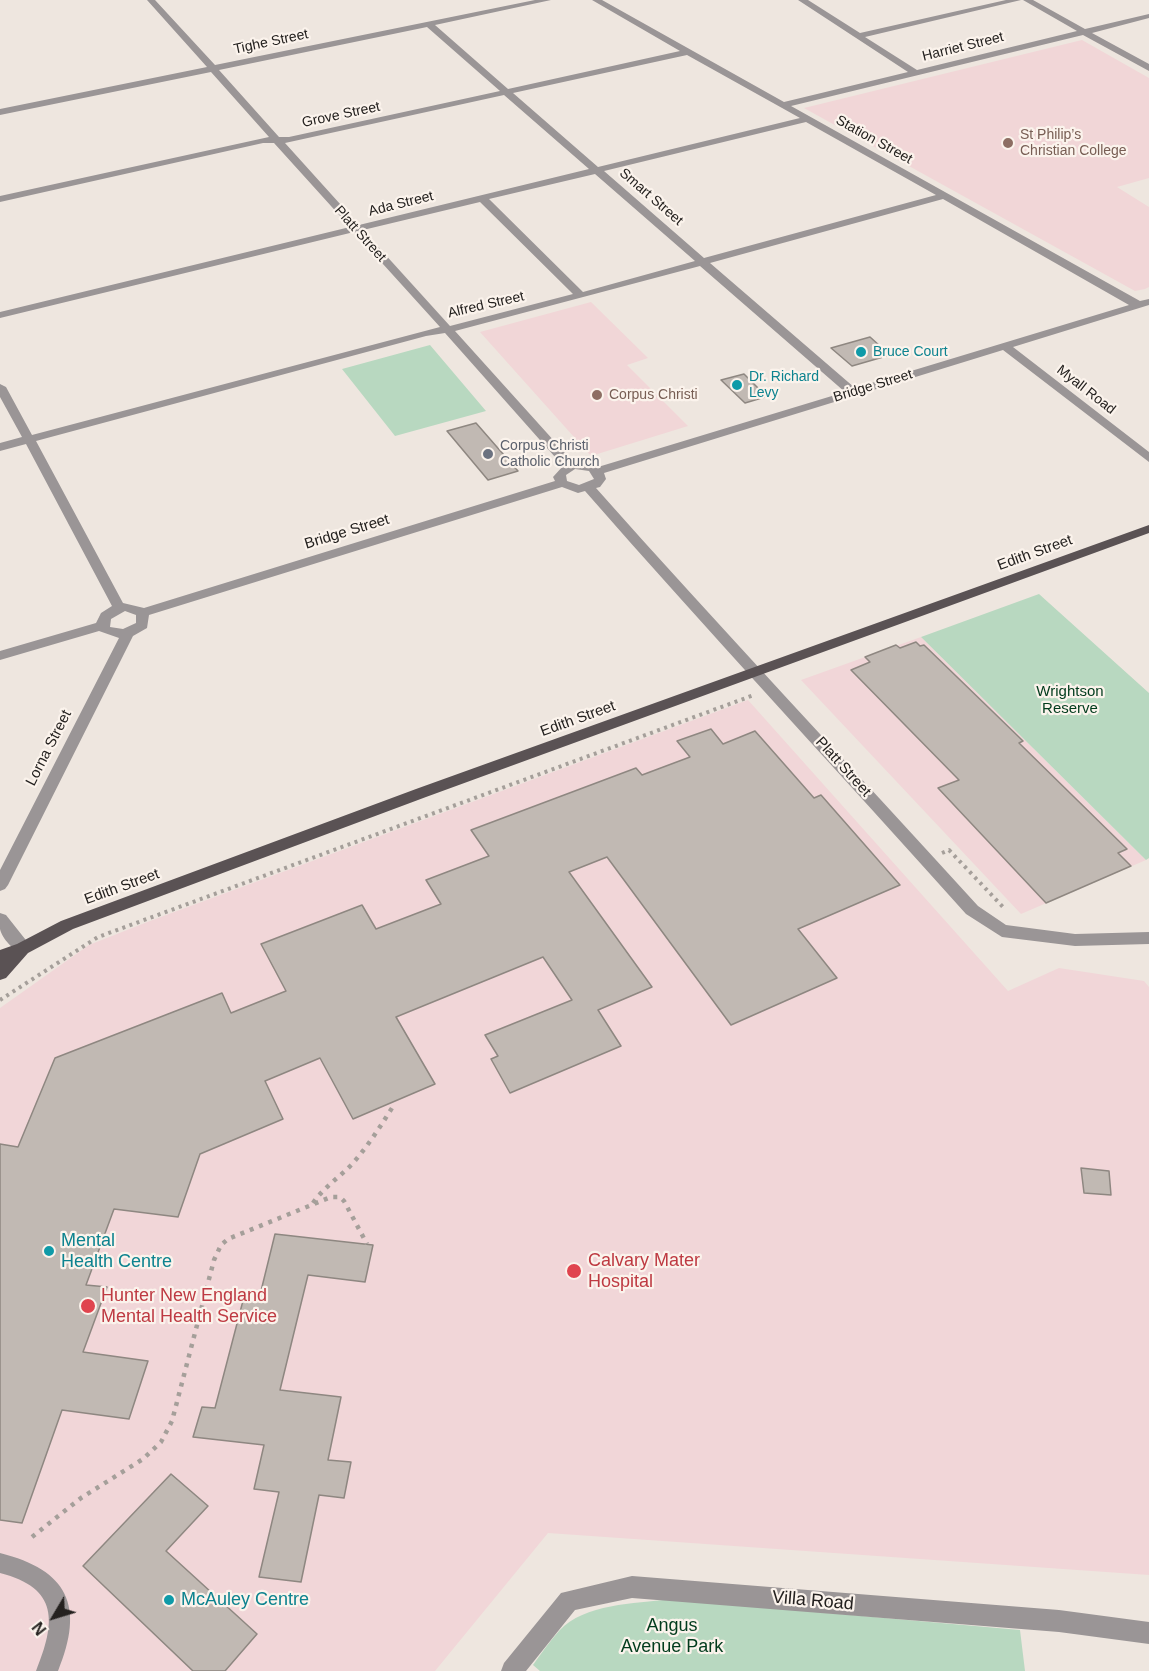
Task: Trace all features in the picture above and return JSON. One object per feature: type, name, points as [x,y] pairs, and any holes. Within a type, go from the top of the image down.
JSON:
[{"type":"main road","name":"Edith Street","points":[[23,948],[67,925],[410,797],[1149,529]]},
{"type":"main road","points":[[0,956],[23,948]]},
{"type":"main road","points":[[0,974],[23,948]]},
{"type":"street","name":"Platt Street","points":[[151,0],[445,330],[571,467]]},
{"type":"street","name":"Tighe Street","points":[[0,112],[547,0]]},
{"type":"street","name":"Station Street","points":[[596,0],[944,196],[1143,303]]},
{"type":"street","points":[[802,0],[916,73]]},
{"type":"street","points":[[858,36],[1017,0]]},
{"type":"street","points":[[1027,0],[1149,68]]},
{"type":"street","name":"Harriet Street","points":[[783,105],[1149,16]]},
{"type":"street","name":"Smart Street","points":[[428,24],[853,393]]},
{"type":"street","name":"Grove Street","points":[[0,199],[263,140],[289,140],[687,52]]},
{"type":"street","name":"Ada Street","points":[[0,315],[808,119]]},
{"type":"street","name":"Alfred Street","points":[[0,447],[425,333],[469,326],[944,196]]},
{"type":"street","points":[[482,198],[581,296]]},
{"type":"street","name":"Bridge Street","points":[[597,471],[1143,303]]},
{"type":"street","name":"Myall Road","points":[[1005,346],[1149,458]]},
{"type":"street","points":[[0,387],[76,524],[119,608]]},
{"type":"street","points":[[582,465],[597,471],[600,479],[589,488],[574,489],[562,483],[560,474],[571,467],[582,465]]},
{"type":"street","name":"Bridge Street","points":[[142,613],[562,483]]},
{"type":"street","name":"Platt Street","points":[[589,488],[688,601],[756,672],[972,910],[1002,931],[1075,940],[1149,938]]},
{"type":"street","points":[[119,608],[135,609],[142,613],[142,624],[128,633],[112,633],[103,625],[106,615],[119,608]]},
{"type":"street","points":[[0,656],[103,625]]},
{"type":"street","name":"Lorna Street","points":[[1,882],[128,633]]},
{"type":"street","points":[[0,919],[23,948]]},
{"type":"street","points":[[0,1563],[37,1576],[50,1589],[59,1609],[60,1632],[55,1654],[47,1671]]},
{"type":"street","name":"Villa Road","points":[[512,1671],[568,1601],[632,1587],[1059,1621],[1149,1633]]},
{"type":"path","points":[[0,1000],[98,937],[754,694]]},
{"type":"path","points":[[949,850],[1009,914]]},
{"type":"path","points":[[313,1204],[325,1185],[339,1177],[356,1160],[392,1108],[391,1103]]},
{"type":"path","points":[[32,1537],[81,1498],[143,1458],[161,1442],[172,1421],[214,1260],[220,1245],[228,1239],[331,1197],[340,1197],[344,1201],[367,1244]]},
{"type":"shaded area","name":"St Philip’s Christian College","points":[[1082,40],[1149,78],[1149,178],[1117,187],[1149,207],[1149,287],[1145,289],[1135,291],[804,108]]},
{"type":"shaded area","name":"Corpus Christi","points":[[591,302],[648,358],[627,365],[688,426],[591,456],[480,332]]},
{"type":"shaded area","points":[[921,637],[1146,860],[1021,914],[801,680]]},
{"type":"shaded area","name":"Calvary Mater Hospital","points":[[748,700],[1008,991],[1059,968],[1144,981],[1149,987],[1149,1575],[548,1533],[435,1671],[0,1671],[0,1008],[89,945]]},
{"type":"green space","points":[[430,345],[486,411],[395,436],[342,369]]},
{"type":"green space","name":"Wrightson Reserve","points":[[1039,594],[1149,693],[1149,858],[1146,860],[921,637]]},
{"type":"green space","name":"Angus Avenue Park","points":[[670,1599],[1020,1630],[1025,1671],[540,1671],[533,1665],[559,1631],[582,1615],[611,1606]]},
{"type":"building","name":"Bruce Court","points":[[870,337],[890,355],[852,366],[831,348]]},
{"type":"building","name":"Dr. Richard Levy","points":[[744,374],[765,397],[745,403],[721,380]]},
{"type":"building","name":"Corpus Christi Catholic Church","points":[[476,423],[518,471],[488,480],[447,431]]},
{"type":"building","points":[[916,642],[920,646],[924,645],[1023,741],[1019,743],[1127,849],[1118,853],[1131,866],[1046,903],[938,788],[959,780],[851,670],[870,662],[865,657],[896,645],[900,648]]},
{"type":"building","points":[[711,729],[723,744],[755,731],[814,798],[821,795],[900,885],[798,929],[837,978],[731,1025],[607,857],[569,872],[652,987],[598,1010],[621,1046],[510,1093],[491,1059],[498,1056],[485,1035],[572,1000],[543,957],[396,1017],[435,1084],[353,1119],[320,1058],[265,1081],[283,1119],[200,1154],[178,1217],[114,1209],[86,1285],[107,1287],[83,1352],[148,1361],[129,1419],[62,1410],[22,1523],[0,1520],[0,1144],[18,1147],[55,1058],[222,993],[231,1013],[286,991],[261,944],[362,905],[376,929],[441,904],[426,880],[489,856],[471,830],[636,768],[642,775],[690,757],[677,741]]},
{"type":"building","points":[[1081,1168],[1109,1171],[1111,1195],[1084,1193]]},
{"type":"building","points":[[275,1234],[373,1245],[365,1282],[308,1275],[280,1390],[341,1397],[328,1460],[351,1462],[344,1498],[319,1495],[301,1582],[259,1577],[279,1492],[254,1489],[264,1445],[193,1437],[202,1407],[215,1408],[245,1293],[260,1295]]},
{"type":"building","name":"McAuley Centre","points":[[171,1474],[208,1506],[166,1551],[257,1634],[225,1671],[193,1671],[83,1566]]},
{"type":"place","name":"St Philip’s Christian College","points":[[1008,143]]},
{"type":"place","name":"Bruce Court","points":[[861,352]]},
{"type":"place","name":"Dr. Richard Levy","points":[[737,385]]},
{"type":"place","name":"Corpus Christi","points":[[597,395]]},
{"type":"place","name":"Corpus Christi Catholic Church","points":[[488,454]]},
{"type":"place","name":"Mental Health Centre","points":[[49,1251]]},
{"type":"place","name":"Calvary Mater Hospital","points":[[574,1271]]},
{"type":"place","name":"Hunter New England Mental Health Service","points":[[88,1306]]},
{"type":"place","name":"McAuley Centre","points":[[169,1600]]}]
